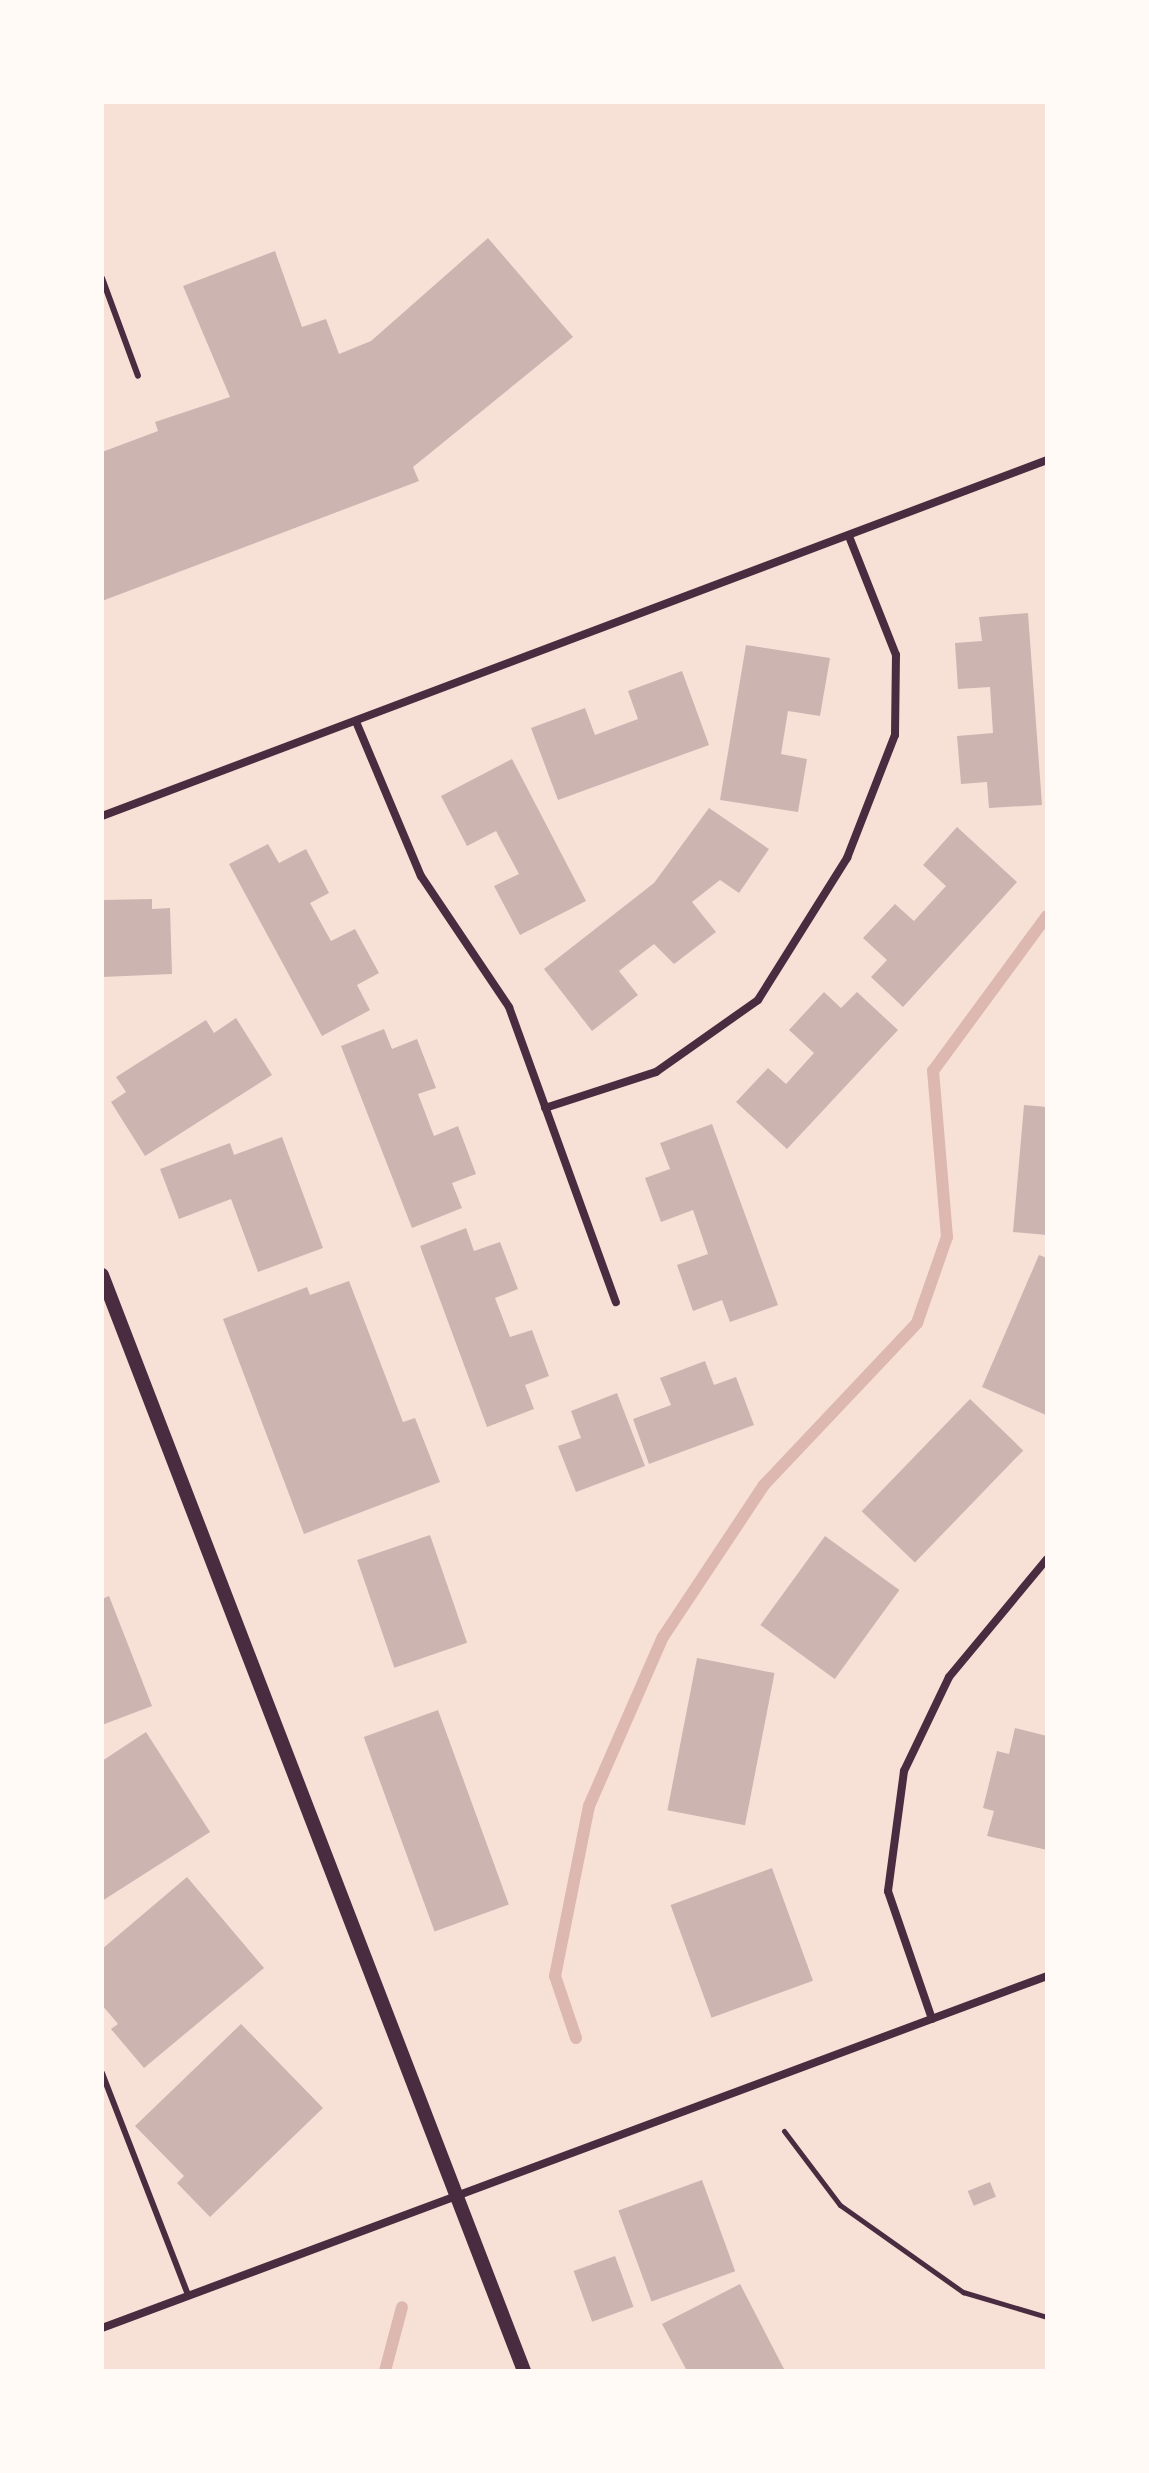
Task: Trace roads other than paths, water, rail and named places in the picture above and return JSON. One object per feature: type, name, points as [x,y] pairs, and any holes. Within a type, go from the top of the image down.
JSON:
[{"type":"street","points":[[102,816],[357,724],[1047,460]]},
{"type":"street","points":[[545,1108],[656,1072],[758,1000],[847,858],[895,735],[896,655],[849,536]]},
{"type":"street","points":[[357,724],[421,876],[509,1007],[616,1302]]},
{"type":"street","points":[[102,1275],[452,2195],[524,2371]]},
{"type":"street","points":[[932,2019],[888,1891],[904,1771],[949,1677],[1047,1559]]},
{"type":"street","points":[[102,2328],[452,2195],[1047,1976]]},
{"type":"lane","points":[[102,278],[138,376]]},
{"type":"lane","points":[[102,2073],[188,2295]]},
{"type":"waterway","points":[[576,2038],[555,1976],[589,1806],[663,1637],[764,1485],[917,1323],[947,1237],[933,1071],[1047,916]]},
{"type":"waterway","points":[[385,2371],[402,2307]]}]
